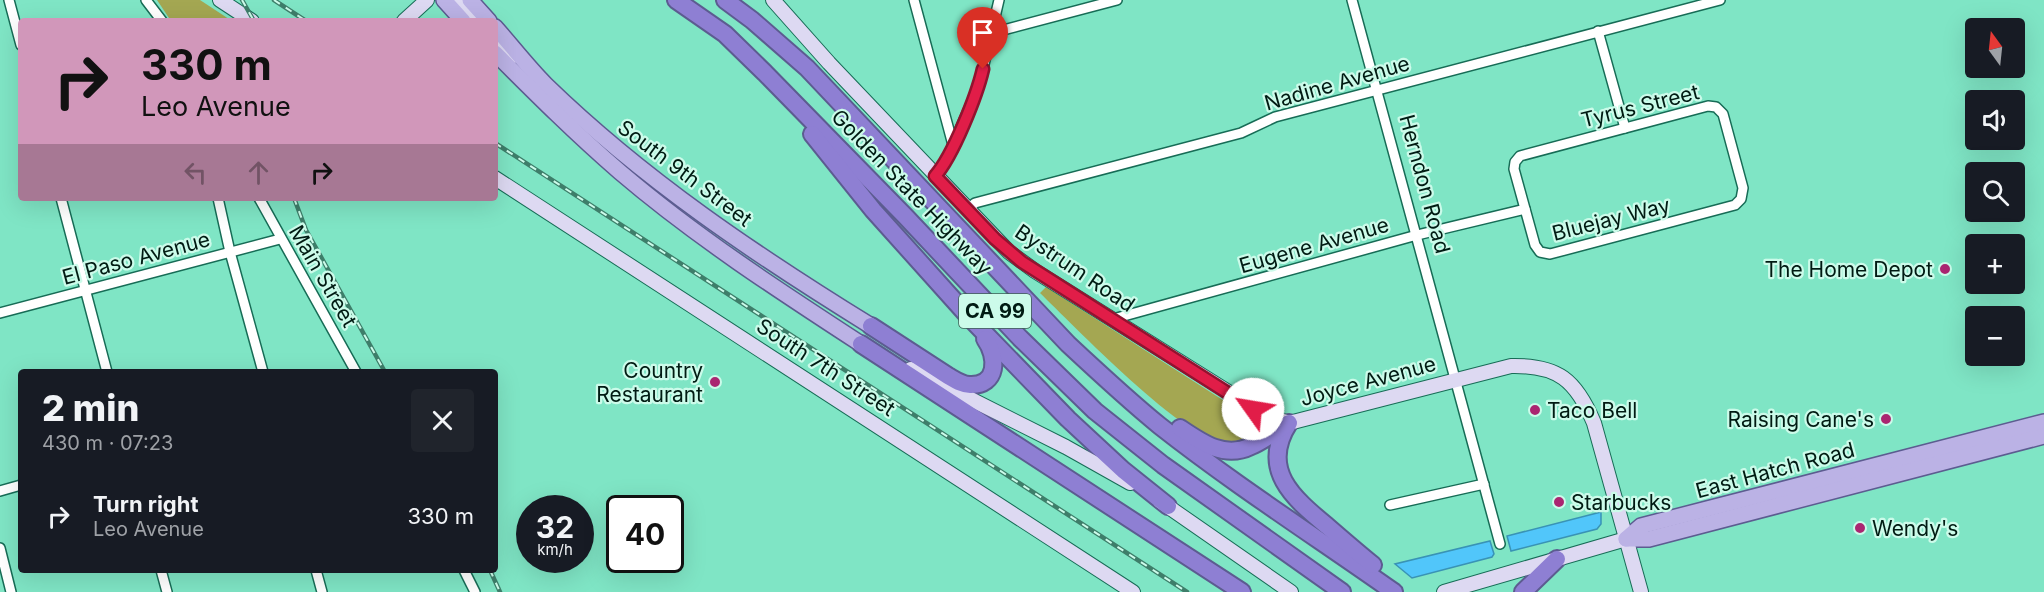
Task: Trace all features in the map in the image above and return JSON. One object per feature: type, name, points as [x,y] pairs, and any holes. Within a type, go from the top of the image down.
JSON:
[{"type":"highway","name":"Golden State Highway","points":[[676,0],[725,34],[905,216],[1020,338],[1095,411],[1163,465],[1342,592]]},
{"type":"highway","name":"Golden State Highway","points":[[725,0],[752,20],[807,68],[1068,344],[1102,377],[1199,455],[1394,592]]},
{"type":"highway","points":[[740,0],[782,39],[807,68]]},
{"type":"highway","points":[[765,74],[873,210],[969,317],[1089,440],[1168,506]]},
{"type":"highway","points":[[872,326],[961,384],[969,386],[982,383],[989,377],[995,363],[988,343],[969,317]]},
{"type":"highway","points":[[861,344],[1242,592]]},
{"type":"highway","points":[[1102,377],[1218,450],[1237,451],[1254,446],[1289,423]]},
{"type":"highway","points":[[1253,409],[1263,427],[1264,433],[1261,440]]},
{"type":"highway","points":[[1289,423],[1280,437],[1277,450],[1280,473],[1287,489],[1299,503],[1402,592]]},
{"type":"highway","points":[[1523,592],[1557,559]]},
{"type":"main road","points":[[444,0],[460,18]]},
{"type":"main road","points":[[470,0],[486,18]]},
{"type":"main road","name":"South 9th Street","points":[[498,30],[544,83],[626,167],[872,326]]},
{"type":"main road","name":"South 9th Street","points":[[498,56],[538,97],[626,167],[713,243],[861,344]]},
{"type":"main road","name":"East Hatch Road","points":[[1626,539],[1641,526],[2044,422]]},
{"type":"main road","name":"East Hatch Road","points":[[1626,539],[1649,539],[2044,436]]},
{"type":"street","points":[[9,0],[18,34]]},
{"type":"street","points":[[146,0],[160,18]]},
{"type":"street","points":[[220,0],[247,18]]},
{"type":"street","points":[[407,18],[427,0]]},
{"type":"street","points":[[456,0],[472,18]]},
{"type":"street","name":"Bystrum Road","points":[[773,0],[967,210],[995,239],[1022,262],[1253,409],[1289,423]]},
{"type":"street","points":[[914,0],[953,145]]},
{"type":"street","points":[[935,176],[942,168],[979,86],[999,0]]},
{"type":"street","points":[[992,33],[1118,0]]},
{"type":"street","name":"Herndon Road","points":[[1352,0],[1500,544]]},
{"type":"street","name":"Nadine Avenue","points":[[967,210],[975,203],[1241,133],[1275,117],[1720,0]]},
{"type":"street","points":[[1598,31],[1625,128]]},
{"type":"street","points":[[498,43],[544,83]]},
{"type":"street","name":"Tyrus Street","points":[[1525,209],[1514,169],[1515,162],[1525,154],[1708,106],[1716,107],[1723,114],[1743,188],[1741,199]]},
{"type":"street","name":"South 7th Street","points":[[498,180],[1133,592]]},
{"type":"street","name":"Bluejay Way","points":[[1525,209],[1535,245],[1540,252],[1550,254],[1735,205],[1741,199]]},
{"type":"street","points":[[62,201],[106,369]]},
{"type":"street","points":[[219,201],[230,252],[262,369]]},
{"type":"street","name":"Main Street","points":[[261,201],[354,369]]},
{"type":"street","name":"Eugene Avenue","points":[[1113,319],[1417,235],[1525,209]]},
{"type":"street","name":"El Paso Avenue","points":[[0,313],[280,239]]},
{"type":"street","points":[[861,344],[1066,447],[1168,506],[1281,588],[1291,592]]},
{"type":"street","points":[[1457,380],[1500,368],[1529,366],[1549,370],[1568,381],[1584,399],[1594,423],[1641,592]]},
{"type":"street","name":"Joyce Avenue","points":[[1289,423],[1457,380]]},
{"type":"street","points":[[1390,506],[1484,484]]},
{"type":"street","points":[[0,490],[18,486]]},
{"type":"street","name":"East Hatch Road","points":[[1444,592],[1626,539]]},
{"type":"street","points":[[0,549],[4,582],[12,592]]},
{"type":"street","points":[[162,573],[166,592]]},
{"type":"street","points":[[317,573],[322,592]]},
{"type":"street","points":[[466,573],[475,592]]},
{"type":"green space","points":[[157,0],[200,0],[227,18],[169,18]]},
{"type":"green space","points":[[1046,287],[1240,411],[1252,422],[1254,432],[1242,442],[1227,445],[1209,439],[1186,425],[1130,380],[1040,293]]},
{"type":"water","points":[[1601,512],[1601,524],[1597,529],[1511,551],[1507,536]]},
{"type":"water","points":[[1490,541],[1494,554],[1492,557],[1412,578],[1395,564]]},
{"type":"railway","points":[[242,0],[252,18]]},
{"type":"railway","points":[[274,0],[301,18]]},
{"type":"railway","points":[[498,145],[1187,592]]},
{"type":"railway","points":[[295,201],[306,230],[383,369]]},
{"type":"railway","points":[[491,573],[500,592]]},
{"type":"place","name":"The Home Depot","points":[[1945,269]]},
{"type":"place","name":"Country Restaurant","points":[[715,382]]},
{"type":"place","name":"Taco Bell","points":[[1535,410]]},
{"type":"place","name":"Raising Cane's","points":[[1886,419]]},
{"type":"place","name":"Starbucks","points":[[1559,502]]},
{"type":"place","name":"Wendy's","points":[[1860,528]]},
{"type":"route","points":[[983,69],[979,86],[953,145],[942,168],[935,176],[995,239],[1022,262],[1253,409]]}]
